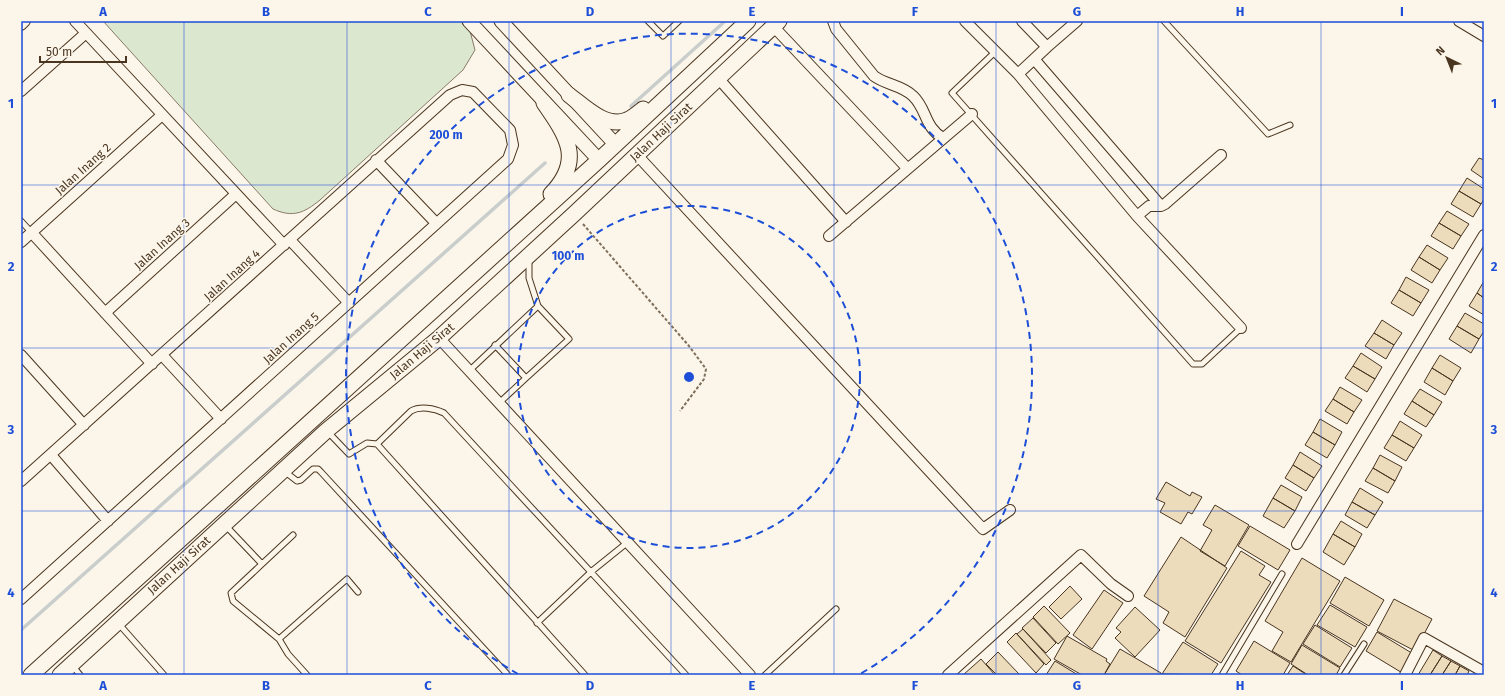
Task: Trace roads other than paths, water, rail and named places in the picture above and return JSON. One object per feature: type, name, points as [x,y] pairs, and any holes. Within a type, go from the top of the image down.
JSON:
[{"type":"main road","name":"Jalan Haji Sirat","points":[[31,675],[386,355],[599,160],[615,153],[742,23]]},
{"type":"main road","points":[[574,214],[576,203],[579,198],[609,170],[615,153],[625,154],[733,57],[776,24]]},
{"type":"main road","name":"Jalan Haji Sirat","points":[[71,672],[118,622],[224,524],[326,431],[439,338],[529,256],[776,24]]},
{"type":"main road","points":[[569,94],[598,116],[616,122],[627,120],[700,65]]},
{"type":"main road","points":[[386,355],[423,314],[561,183],[568,167],[570,152],[564,131],[544,103]]},
{"type":"main road","points":[[26,675],[50,658]]},
{"type":"street","points":[[21,25],[25,21]]},
{"type":"street","points":[[75,21],[236,194],[349,303]]},
{"type":"street","points":[[469,21],[544,103],[599,160]]},
{"type":"street","points":[[501,21],[569,94],[615,153]]},
{"type":"street","points":[[833,21],[839,33],[874,76],[880,81],[907,91],[914,97],[929,127],[943,138]]},
{"type":"street","points":[[965,21],[1018,74],[1137,216],[1241,328]]},
{"type":"street","points":[[1022,21],[1046,47]]},
{"type":"street","points":[[1018,74],[1046,47],[1077,21]]},
{"type":"street","points":[[1459,21],[1484,36]]},
{"type":"street","points":[[776,24],[908,168]]},
{"type":"street","points":[[21,91],[86,33]]},
{"type":"street","points":[[1034,59],[1161,206]]},
{"type":"street","points":[[718,78],[846,222]]},
{"type":"street","name":"Jalan Inang 4","points":[[21,481],[287,243],[376,160],[450,95],[462,90]]},
{"type":"street","name":"Jalan Inang 5","points":[[21,599],[508,159],[513,145],[510,130],[474,92],[462,90]]},
{"type":"street","points":[[829,236],[972,114]]},
{"type":"street","name":"Jalan Inang 2","points":[[21,242],[162,115]]},
{"type":"street","points":[[637,155],[983,528],[1010,510]]},
{"type":"street","points":[[1137,216],[1149,206],[1161,206],[1221,155]]},
{"type":"street","points":[[376,160],[436,223]]},
{"type":"street","name":"Jalan Inang 3","points":[[105,313],[236,194]]},
{"type":"street","points":[[32,233],[152,364]]},
{"type":"street","points":[[1297,544],[1484,235]]},
{"type":"street","points":[[439,338],[750,675]]},
{"type":"street","points":[[162,355],[221,419]]},
{"type":"street","points":[[22,358],[84,425]]},
{"type":"street","points":[[51,455],[108,521]]},
{"type":"street","points":[[948,675],[1081,555],[1111,584],[1128,596]]},
{"type":"street","points":[[1405,675],[1424,638],[1484,672]]},
{"type":"lane","points":[[648,21],[662,36],[679,21]]},
{"type":"lane","points":[[1164,21],[1268,134],[1290,125]]},
{"type":"lane","points":[[995,52],[952,93],[1193,364],[1202,364],[1241,328]]},
{"type":"lane","points":[[21,221],[32,233]]},
{"type":"lane","points":[[499,403],[569,339],[538,306],[529,278],[529,256]]},
{"type":"lane","points":[[469,371],[538,306]]},
{"type":"lane","points":[[495,345],[526,378]]},
{"type":"lane","points":[[377,444],[411,411],[418,408],[438,410],[444,413],[592,571],[686,675]]},
{"type":"lane","points":[[326,431],[348,454],[367,443],[377,444],[584,675]]},
{"type":"lane","points":[[283,470],[297,481],[301,480],[313,469],[318,469],[508,675]]},
{"type":"lane","points":[[224,524],[262,564]]},
{"type":"lane","points":[[293,535],[231,593],[231,596],[232,601],[279,639],[288,654],[307,675]]},
{"type":"lane","points":[[537,623],[592,571],[628,542]]},
{"type":"lane","points":[[1222,675],[1282,574]]},
{"type":"lane","points":[[279,639],[347,579],[358,592]]},
{"type":"lane","points":[[765,675],[836,609]]},
{"type":"lane","points":[[118,622],[164,675]]},
{"type":"lane","points":[[1344,675],[1364,644]]},
{"type":"waterway","points":[[631,106],[723,23]]},
{"type":"waterway","points":[[21,630],[545,163]]}]
